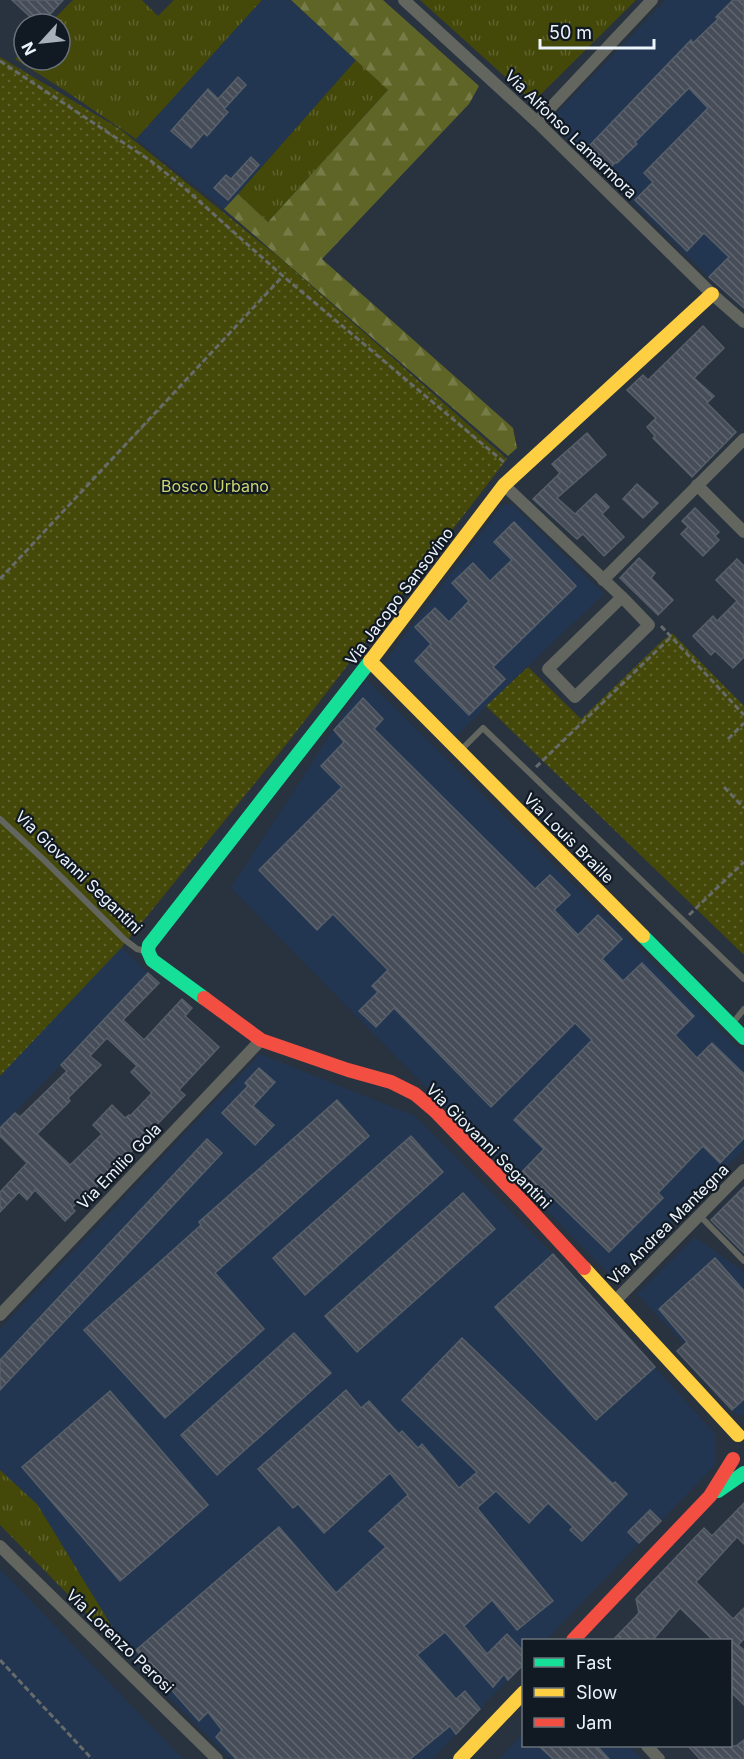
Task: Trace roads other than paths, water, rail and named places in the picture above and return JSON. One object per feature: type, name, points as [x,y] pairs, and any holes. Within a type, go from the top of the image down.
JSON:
[{"type":"street","name":"Via Alfonso Lamarmora","points":[[404,0],[537,122],[712,294],[744,322]]},
{"type":"street","points":[[537,122],[652,0]]},
{"type":"street","name":"Via Jacopo Sansovino","points":[[148,951],[149,945],[504,485],[712,294]]},
{"type":"street","points":[[603,580],[744,439]]},
{"type":"street","points":[[504,485],[622,597],[650,625],[575,697],[548,669],[622,597]]},
{"type":"street","points":[[697,485],[744,532]]},
{"type":"street","name":"Via Louis Braille","points":[[370,661],[744,1038]]},
{"type":"street","name":"Via Giovanni Segantini","points":[[148,951],[152,960],[261,1040],[348,1070],[391,1082],[415,1094],[516,1194],[741,1433]]},
{"type":"street","name":"Via Emilio Gola","points":[[0,1315],[261,1040]]},
{"type":"street","name":"Via Andrea Mantegna","points":[[615,1301],[744,1170]]},
{"type":"street","points":[[575,1639],[739,1463],[731,1447],[741,1433]]},
{"type":"street","points":[[710,1496],[744,1473]]},
{"type":"street","name":"Via Lorenzo Perosi","points":[[0,1546],[217,1759]]},
{"type":"street","points":[[460,1759],[522,1694]]},
{"type":"street","points":[[648,1747],[659,1759]]},
{"type":"lane","points":[[460,752],[483,728],[743,976]]},
{"type":"lane","name":"Via Giovanni Segantini","points":[[0,819],[125,940],[137,949],[148,951]]},
{"type":"lane","points":[[731,1025],[744,1009]]},
{"type":"lane","points":[[700,1216],[744,1261]]},
{"type":"park label","name":"Bosco Urbano","points":[[215,486]]}]
